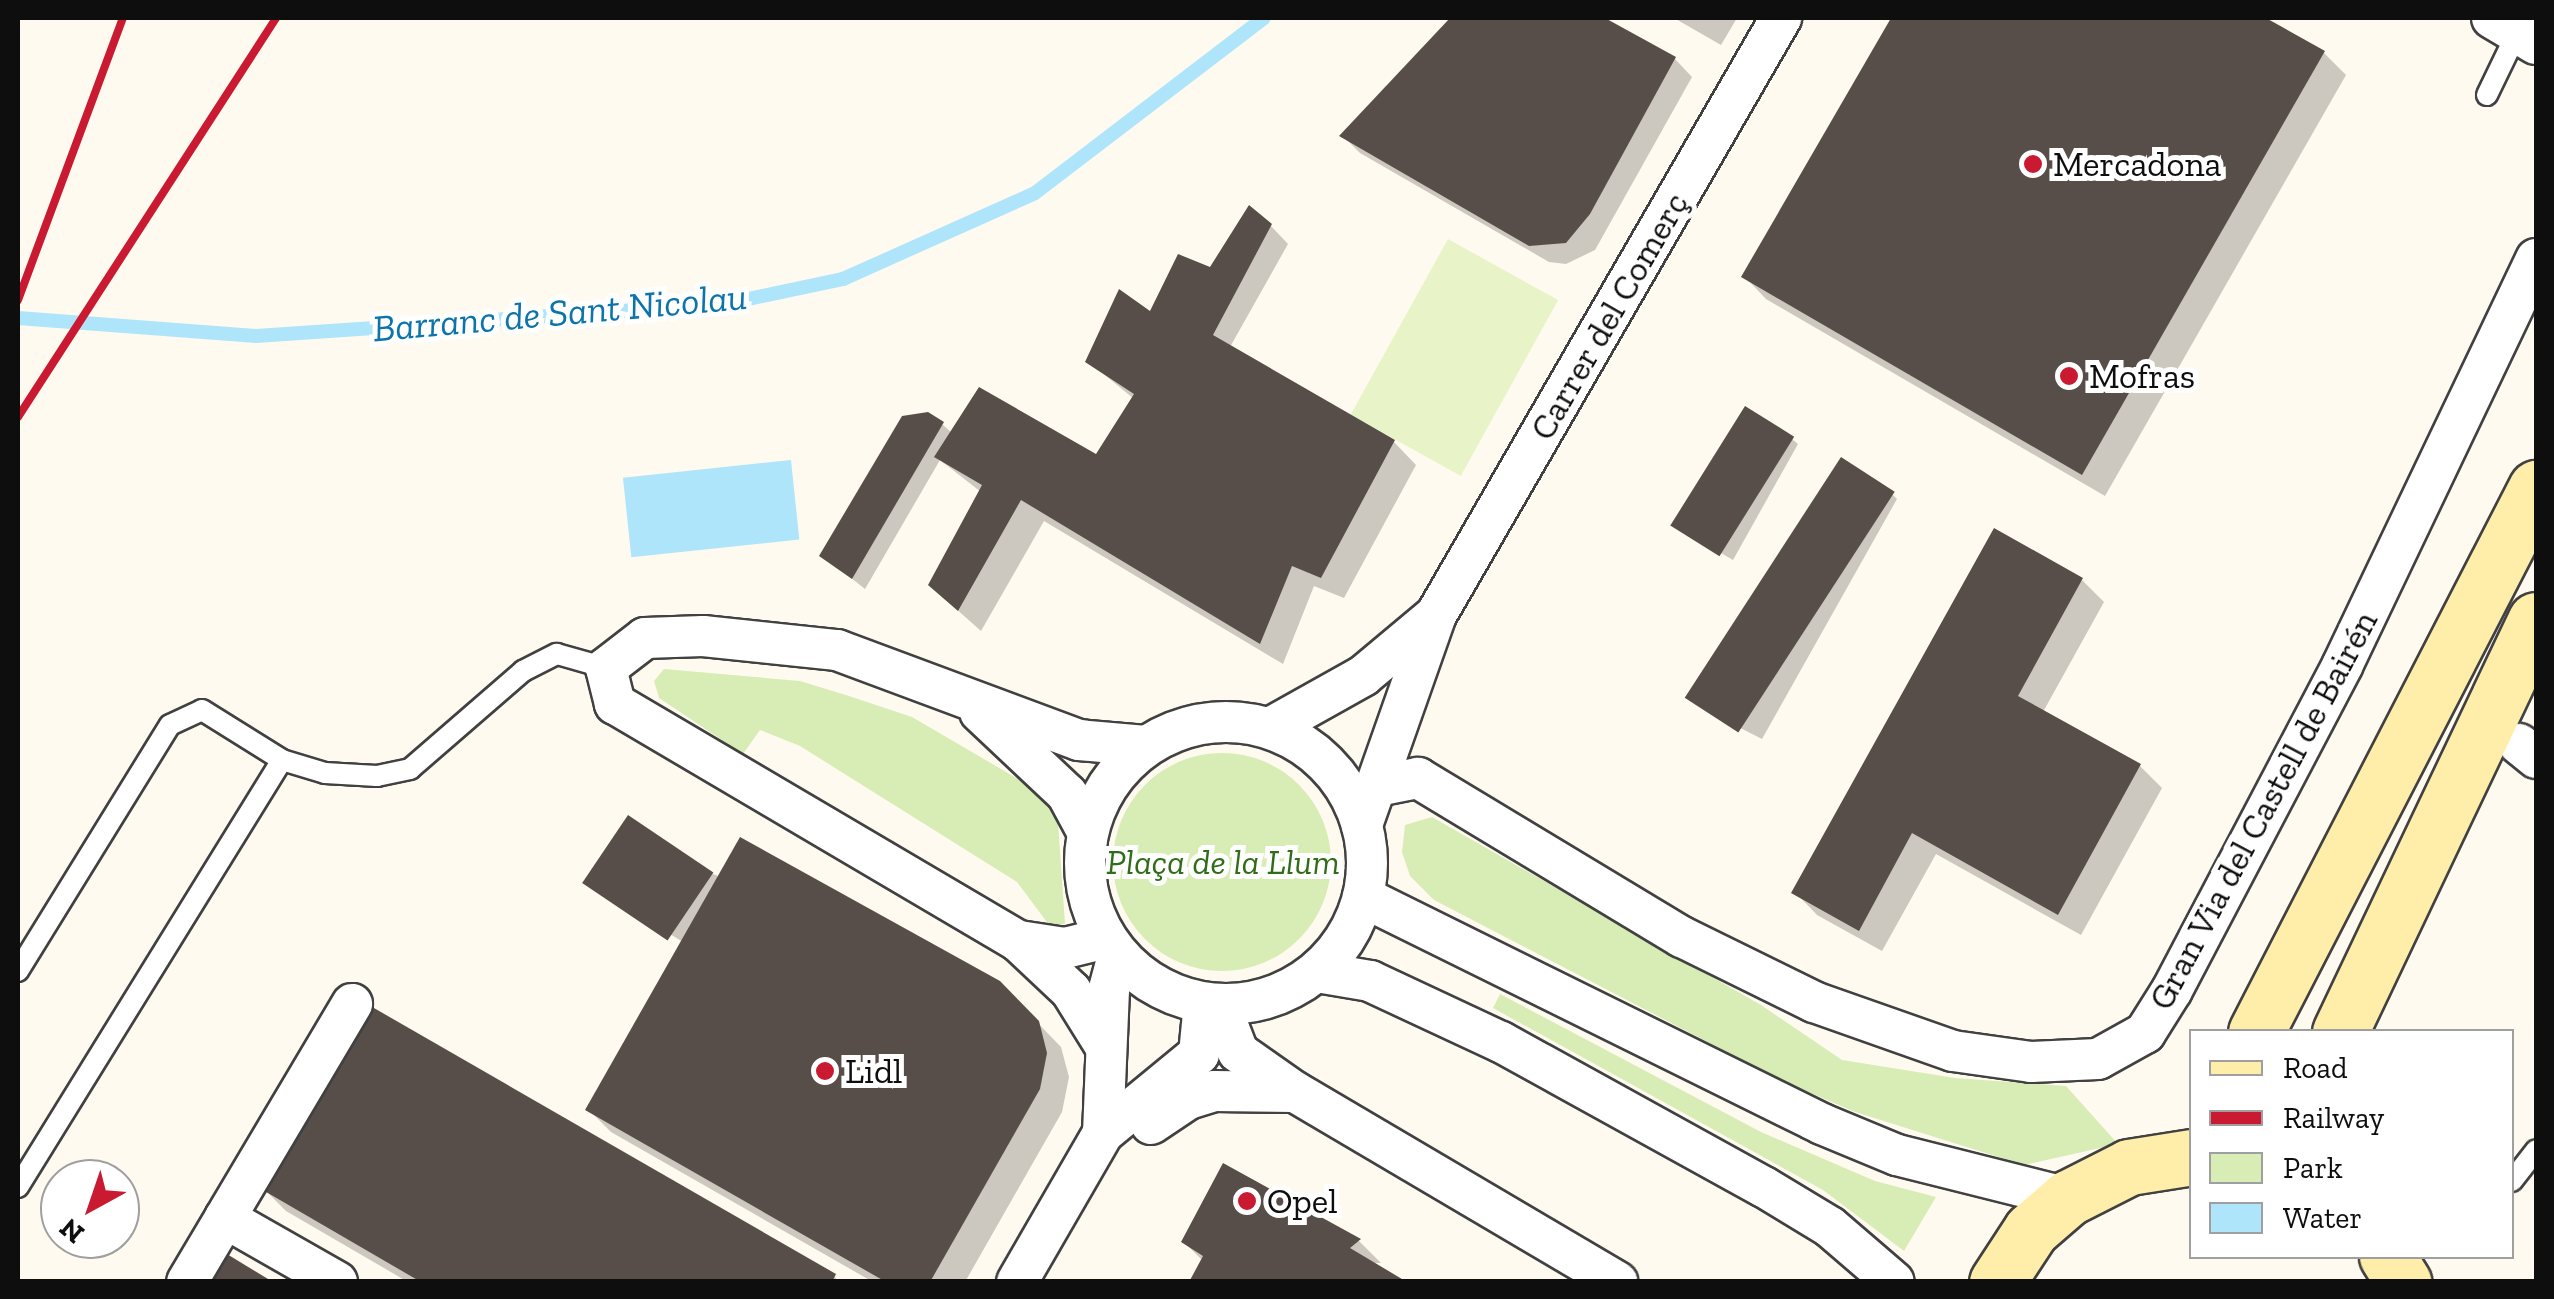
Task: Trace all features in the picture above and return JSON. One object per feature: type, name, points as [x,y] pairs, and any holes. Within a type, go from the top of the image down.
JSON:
[{"type":"main road","points":[[2258,1029],[2536,488]]},
{"type":"main road","points":[[2341,1029],[2536,620]]},
{"type":"main road","points":[[1997,1282],[2031,1230],[2068,1198],[2170,1159],[2189,1124]]},
{"type":"street","name":"Carrer del Comerç","points":[[1362,825],[1436,615],[1780,18]]},
{"type":"street","name":"Gran Via del Castell de Bairén","points":[[1378,786],[1418,778],[1682,937],[1814,1002],[1954,1051],[2031,1062],[2098,1060],[2145,1032],[2172,990],[2342,666],[2536,258]]},
{"type":"street","name":"Carrer del Comerç","points":[[1270,728],[1363,676],[1436,615]]},
{"type":"street","points":[[1104,1044],[1071,991],[1018,941],[614,704],[606,668],[645,638],[777,642],[837,650],[1079,740],[1146,746]]},
{"type":"street","points":[[970,702],[1067,794],[1088,832]]},
{"type":"street","points":[[1193,725],[1270,728],[1295,740],[1337,776],[1362,825],[1364,896],[1346,938],[1317,972],[1271,997],[1212,1004],[1157,987],[1112,947],[1086,887],[1088,832],[1108,783],[1146,746],[1193,725]]},
{"type":"street","points":[[1364,896],[1822,1124],[1898,1155],[2068,1198]]},
{"type":"street","points":[[1018,941],[1064,948],[1112,947]]},
{"type":"street","points":[[1102,1133],[1112,947]]},
{"type":"street","points":[[1317,972],[1370,980],[1500,1042],[1764,1186],[1830,1228],[1894,1282]]},
{"type":"street","points":[[187,1282],[352,1004]]},
{"type":"street","points":[[1212,1004],[1238,1052],[1294,1092],[1618,1282]]},
{"type":"street","points":[[1018,1282],[1102,1133],[1198,1054],[1212,1004]]},
{"type":"street","points":[[1102,1133],[1156,1123],[1188,1098],[1214,1090],[1294,1092]]},
{"type":"street","points":[[225,1218],[336,1282]]},
{"type":"lane","points":[[2487,95],[2515,31]]},
{"type":"lane","points":[[18,971],[170,725],[202,710],[282,760],[325,773],[377,776],[410,769],[523,671],[558,654],[606,668]]},
{"type":"lane","points":[[18,1187],[282,760]]},
{"type":"lane","points":[[2514,1178],[2536,1150]]},
{"type":"green space","points":[[1448,239],[1558,300],[1461,476],[1351,415]]},
{"type":"green space","points":[[664,669],[800,681],[849,696],[912,717],[1037,790],[1058,822],[1065,924],[1049,925],[1017,882],[800,746],[760,730],[743,754],[659,698],[654,681]]},
{"type":"green space","name":"Plaça de la Llum","points":[[1222,753],[1264,761],[1299,785],[1323,820],[1331,862],[1323,904],[1299,939],[1264,963],[1222,971],[1180,963],[1145,939],[1121,904],[1113,862],[1121,820],[1145,785],[1180,761]]},
{"type":"green space","points":[[1432,817],[1761,1005],[1842,1060],[1955,1078],[2066,1086],[2118,1144],[2024,1165],[1855,1112],[1783,1081],[1434,900],[1410,876],[1402,852],[1405,825]]},
{"type":"green space","points":[[1500,994],[1761,1132],[1875,1181],[1936,1197],[1904,1251],[1823,1190],[1493,1008]]},
{"type":"water","points":[[791,460],[799,540],[631,557],[623,478]]},
{"type":"building","points":[[1450,18],[1605,18],[1676,57],[1590,214],[1566,243],[1529,246],[1339,136]]},
{"type":"building","name":"Mercadona","points":[[1891,18],[2266,18],[2325,51],[2082,475],[1741,277]]},
{"type":"building","points":[[1249,205],[1272,224],[1213,335],[1395,440],[1321,578],[1292,566],[1260,644],[1021,500],[958,611],[928,585],[982,485],[934,457],[979,387],[1096,454],[1134,394],[1085,362],[1119,289],[1150,311],[1178,254],[1210,267]]},
{"type":"building","points":[[1745,406],[1794,437],[1719,556],[1670,526]]},
{"type":"building","points":[[928,412],[944,422],[852,579],[819,556],[902,416]]},
{"type":"building","points":[[1841,457],[1895,492],[1738,733],[1685,698]]},
{"type":"building","points":[[1994,528],[2083,578],[2018,696],[2141,764],[2058,915],[1912,833],[1859,931],[1791,893]]},
{"type":"building","points":[[628,815],[713,873],[668,941],[582,883]]},
{"type":"building","name":"Lidl","points":[[740,837],[1000,981],[1039,1021],[1047,1053],[1040,1089],[930,1282],[886,1282],[585,1110]]},
{"type":"building","points":[[367,1004],[836,1274],[832,1282],[421,1282],[261,1189]]},
{"type":"building","name":"Opel","points":[[1223,1163],[1361,1239],[1350,1248],[1407,1282],[1189,1282],[1203,1256],[1181,1242]]},
{"type":"building","points":[[222,1251],[273,1282],[204,1282]]},
{"type":"waterway","name":"Barranc de Sant Nicolau","points":[[18,318],[256,336],[725,304],[843,279],[1035,193],[1264,18]]},
{"type":"railway","points":[[18,300],[123,18]]},
{"type":"railway","points":[[18,417],[276,18]]},
{"type":"place","name":"Mercadona","points":[[2033,164]]},
{"type":"place","name":"Mofras","points":[[2069,376]]},
{"type":"place","name":"Lidl","points":[[825,1071]]},
{"type":"place","name":"Opel","points":[[1247,1201]]}]
